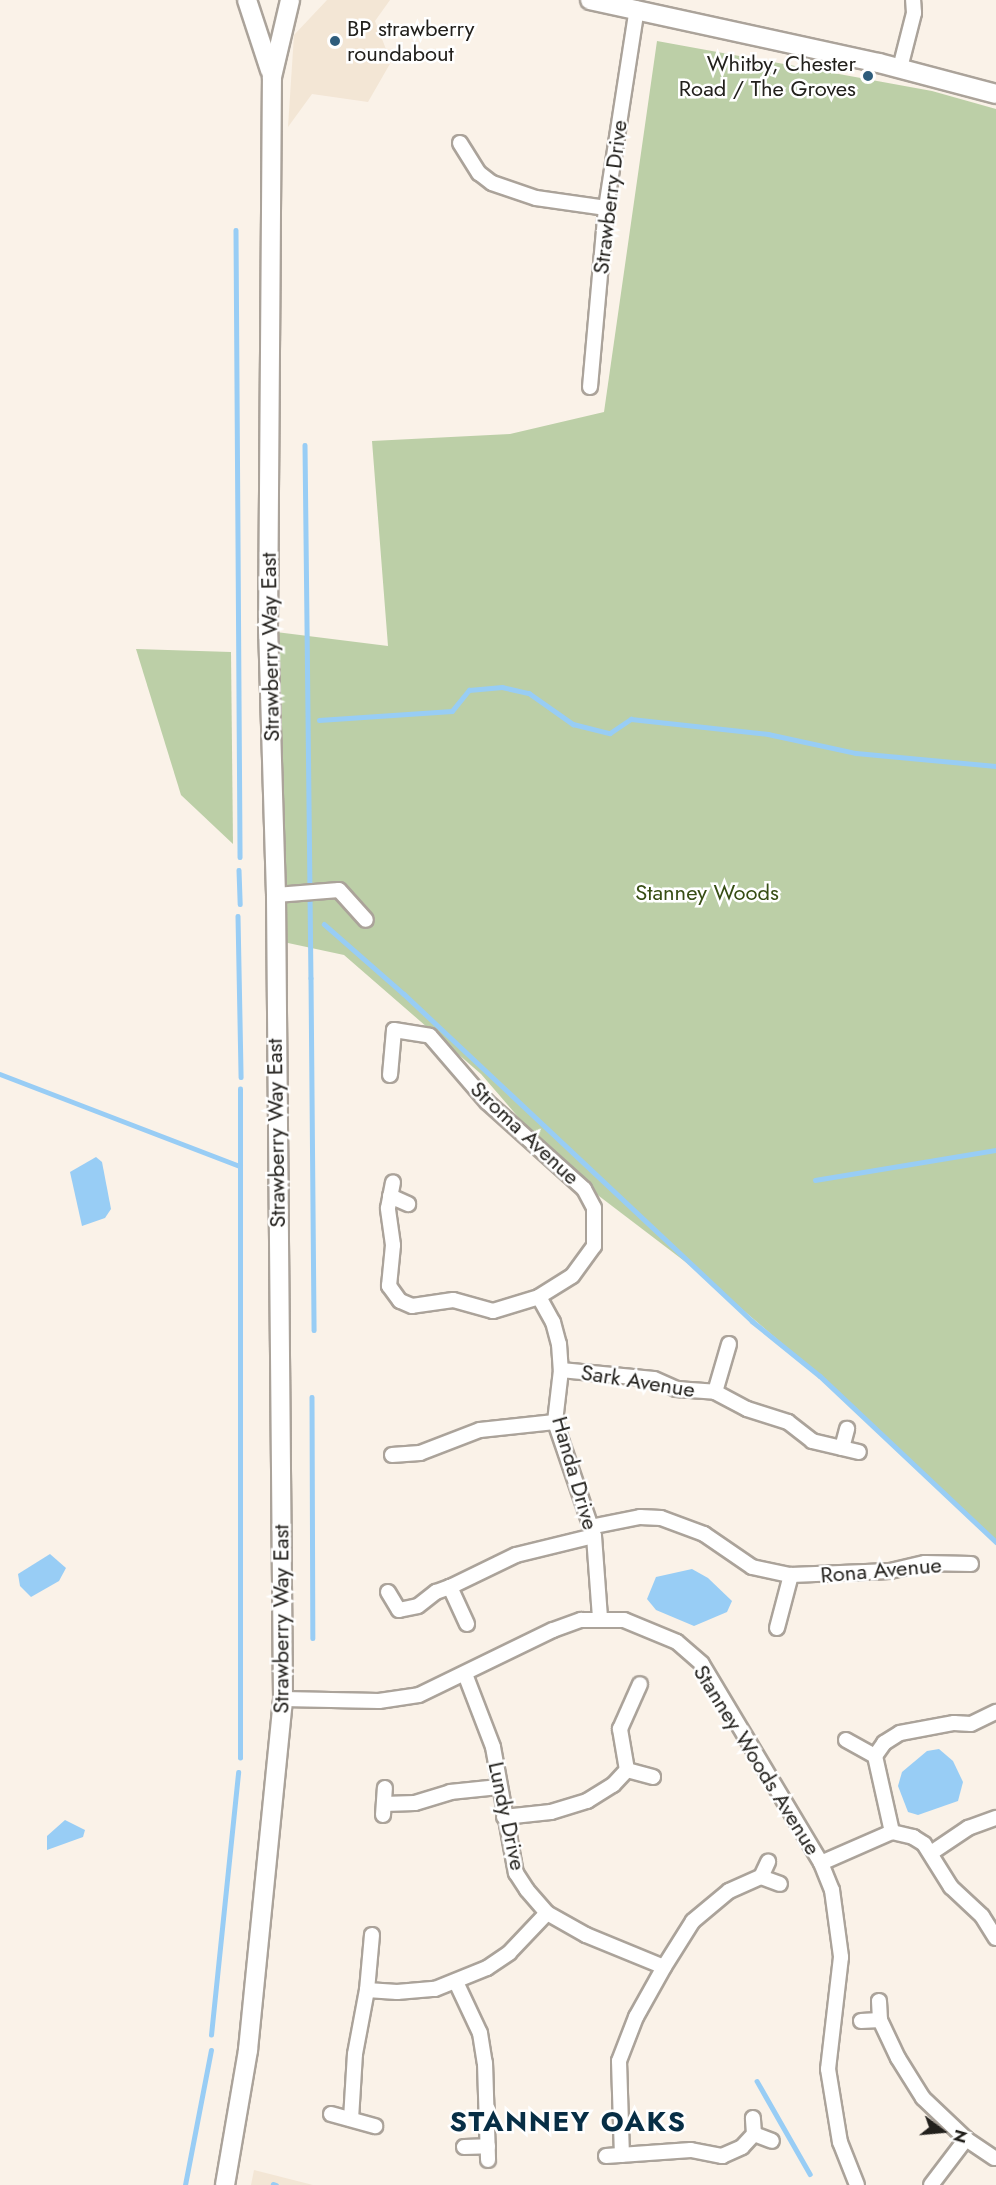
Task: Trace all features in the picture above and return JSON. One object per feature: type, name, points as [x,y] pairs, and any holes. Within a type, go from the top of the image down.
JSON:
[{"type":"main road","name":"Strawberry Way East","points":[[247,0],[272,77]]},
{"type":"main road","name":"Strawberry Way East","points":[[225,2185],[249,2050],[283,1699],[276,895],[268,631],[272,77],[290,0]]},
{"type":"main road","points":[[590,0],[900,68],[996,94]]},
{"type":"street","points":[[900,68],[914,13],[913,0]]},
{"type":"street","name":"Strawberry Drive","points":[[590,387],[606,208],[637,9]]},
{"type":"street","points":[[460,143],[479,173],[492,183],[536,198],[606,208]]},
{"type":"street","points":[[276,895],[339,890],[366,920]]},
{"type":"street","name":"Stroma Avenue","points":[[390,1075],[394,1030],[430,1036],[487,1102],[584,1189],[594,1208],[594,1246],[572,1276],[539,1297]]},
{"type":"street","points":[[393,1182],[388,1222],[393,1245],[389,1286],[400,1301],[426,1307],[453,1300],[493,1311],[539,1297]]},
{"type":"street","points":[[390,1196],[408,1204]]},
{"type":"street","name":"Handa Drive","points":[[539,1297],[553,1322],[561,1370],[555,1422],[592,1531],[600,1617]]},
{"type":"street","name":"Sark Avenue","points":[[715,1392],[729,1344]]},
{"type":"street","name":"Sark Avenue","points":[[561,1370],[654,1379],[676,1389],[715,1392],[747,1409],[796,1426],[812,1441],[859,1452]]},
{"type":"street","points":[[392,1455],[420,1453],[480,1430],[555,1422]]},
{"type":"street","points":[[842,1448],[847,1430]]},
{"type":"street","name":"Rona Avenue","points":[[388,1592],[395,1615],[418,1606],[436,1592],[516,1555],[630,1518],[661,1518],[704,1534],[752,1567],[791,1575],[890,1571],[925,1563],[971,1564]]},
{"type":"street","name":"Rona Avenue","points":[[777,1628],[791,1575]]},
{"type":"street","points":[[450,1587],[467,1623]]},
{"type":"street","name":"Stanney Woods Avenue","points":[[283,1699],[379,1701],[419,1695],[553,1630],[600,1617],[653,1630],[677,1642],[702,1664],[820,1863],[832,1890],[841,1941],[828,2069],[840,2142],[857,2185]]},
{"type":"street","name":"Lundy Drive","points":[[465,1674],[493,1747],[516,1873],[547,1913],[586,1935],[664,1967]]},
{"type":"street","points":[[627,1770],[620,1729],[640,1684]]},
{"type":"street","points":[[892,1832],[875,1756],[884,1743],[900,1733],[954,1723],[971,1724],[996,1712]]},
{"type":"street","points":[[846,1740],[875,1756]]},
{"type":"street","points":[[627,1770],[653,1777]]},
{"type":"street","points":[[504,1817],[551,1812],[587,1801],[613,1785],[627,1770]]},
{"type":"street","points":[[385,1788],[383,1809],[415,1803],[450,1792],[499,1787]]},
{"type":"street","points":[[931,1853],[968,1828],[996,1818]]},
{"type":"street","points":[[820,1863],[892,1832],[913,1837],[931,1853],[951,1887],[982,1916],[996,1938]]},
{"type":"street","points":[[622,2155],[620,2061],[636,2016],[685,1932],[715,1900],[761,1877],[768,1862]]},
{"type":"street","points":[[761,1877],[780,1884]]},
{"type":"street","points":[[367,1990],[397,1992],[456,1982],[509,1953],[547,1913]]},
{"type":"street","points":[[351,2119],[355,2054],[367,1990],[372,1935]]},
{"type":"street","points":[[456,1982],[480,2033],[485,2063],[488,2153],[464,2147]]},
{"type":"street","points":[[879,2001],[880,2020],[898,2058],[923,2098],[966,2139],[995,2158]]},
{"type":"street","points":[[861,2021],[880,2020]]},
{"type":"street","points":[[331,2114],[375,2126]]},
{"type":"street","points":[[606,2156],[690,2150],[722,2156],[742,2147],[754,2134],[753,2118]]},
{"type":"street","points":[[754,2134],[772,2141]]},
{"type":"street","points":[[931,2185],[966,2139]]},
{"type":"shaded area","points":[[327,0],[390,0],[375,21],[391,62],[368,102],[312,94],[288,127],[294,35]]},
{"type":"shaded area","points":[[254,2170],[313,2185],[251,2185]]},
{"type":"green space","name":"Stanney Woods","points":[[657,41],[932,91],[996,109],[996,1542],[820,1376],[700,1273],[595,1193],[526,1126],[481,1074],[344,955],[274,940],[268,631],[388,646],[372,441],[510,434],[604,412]]},
{"type":"green space","points":[[136,649],[231,652],[233,844],[181,795]]},
{"type":"water","points":[[96,1157],[102,1162],[111,1209],[105,1218],[82,1226],[70,1172]]},
{"type":"water","points":[[50,1554],[66,1568],[59,1581],[31,1597],[20,1586],[18,1574]]},
{"type":"water","points":[[692,1569],[708,1578],[732,1601],[727,1612],[694,1626],[656,1610],[647,1599],[656,1577]]},
{"type":"water","points":[[939,1749],[953,1761],[963,1782],[958,1801],[918,1815],[908,1812],[898,1786],[902,1772],[927,1751]]},
{"type":"water","points":[[65,1820],[85,1830],[83,1837],[47,1850],[47,1836]]},
{"type":"waterway","points":[[236,230],[240,857]]},
{"type":"waterway","points":[[305,445],[311,978]]},
{"type":"waterway","points":[[319,720],[452,711],[469,690],[502,687],[529,693],[573,724],[610,733],[631,719],[768,734],[856,753],[996,766]]},
{"type":"waterway","points":[[239,870],[240,904]]},
{"type":"waterway","points":[[238,916],[241,1077]]},
{"type":"waterway","points":[[324,924],[404,994],[752,1321],[820,1376],[996,1542]]},
{"type":"waterway","points":[[311,978],[314,1330]]},
{"type":"waterway","points":[[0,1074],[240,1166],[240,1089]]},
{"type":"waterway","points":[[815,1180],[996,1150]]},
{"type":"waterway","points":[[240,1166],[240,1758]]},
{"type":"waterway","points":[[312,1397],[313,1638]]},
{"type":"waterway","points":[[211,2035],[238,1772]]},
{"type":"waterway","points":[[185,2185],[211,2050]]},
{"type":"waterway","points":[[757,2081],[810,2174]]},
{"type":"place","name":"BP strawberry roundabout","points":[[335,41]]},
{"type":"place","name":"Whitby, Chester Road / The Groves","points":[[868,76]]},
{"type":"district","name":"STANNEY OAKS","points":[[568,2122]]}]
